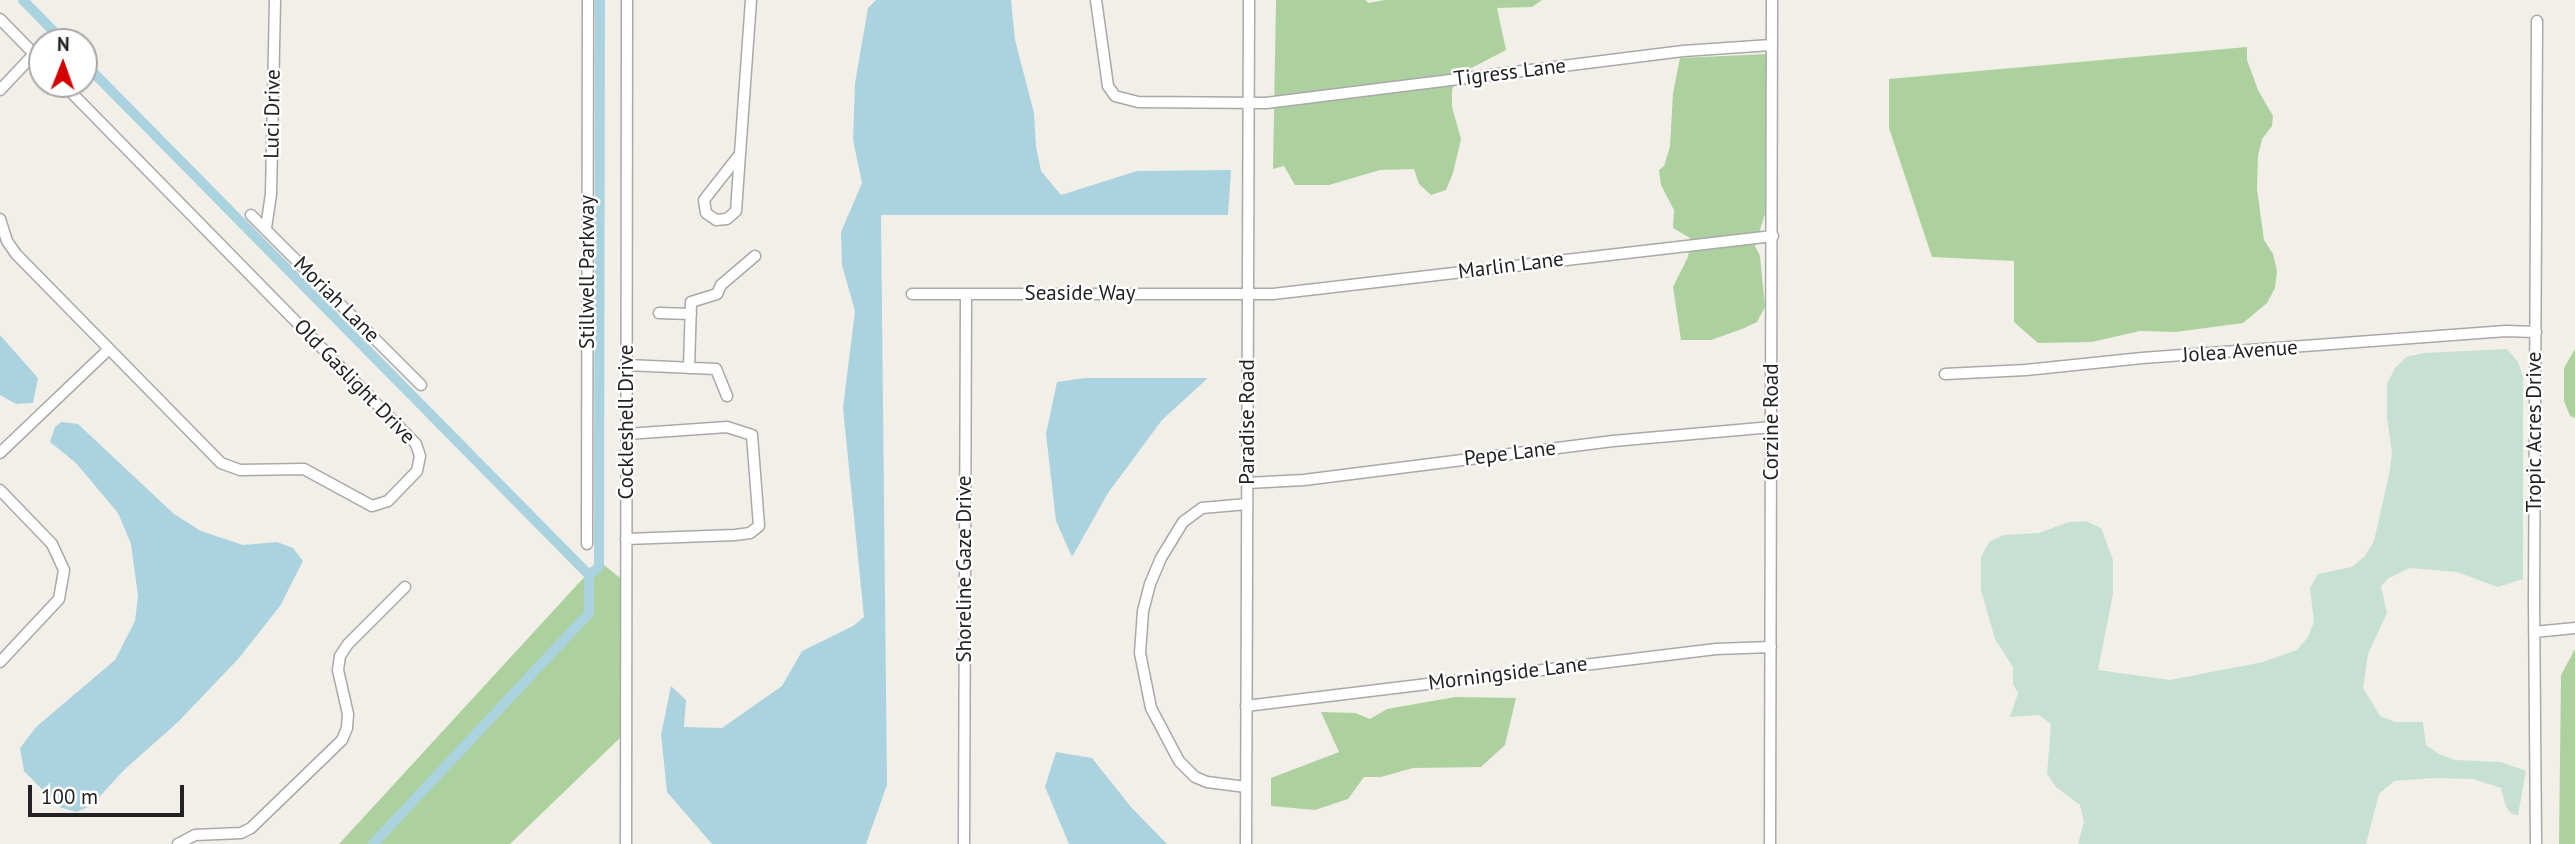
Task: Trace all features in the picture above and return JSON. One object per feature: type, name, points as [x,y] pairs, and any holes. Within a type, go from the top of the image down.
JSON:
[{"type":"street","name":"Luci Drive","points":[[266,228],[271,194],[275,0]]},
{"type":"street","name":"Stillwell Parkway","points":[[587,544],[588,0]]},
{"type":"street","name":"Cockleshell Drive","points":[[626,844],[627,0]]},
{"type":"street","points":[[740,154],[704,200],[706,213],[716,220],[727,219],[736,211],[751,0]]},
{"type":"street","name":"Tigress Lane","points":[[1096,0],[1104,74],[1108,86],[1115,96],[1138,102],[1249,103],[1515,74],[1683,51],[1771,45]]},
{"type":"street","name":"Paradise Road","points":[[1245,844],[1250,0]]},
{"type":"street","name":"Corzine Road","points":[[1770,844],[1772,0]]},
{"type":"street","points":[[0,19],[28,48]]},
{"type":"street","name":"Tropic Acres Drive","points":[[2536,844],[2534,632],[2537,21]]},
{"type":"street","points":[[0,90],[28,66]]},
{"type":"street","name":"Old Gaslight Drive","points":[[0,219],[7,241],[16,254],[229,467],[240,470],[304,470],[372,506],[388,501],[417,471],[421,464],[416,444],[77,98]]},
{"type":"street","name":"Moriah Lane","points":[[251,215],[421,385]]},
{"type":"street","name":"Marlin Lane","points":[[1249,295],[1773,236]]},
{"type":"street","points":[[689,368],[691,302],[717,294],[721,285],[755,256]]},
{"type":"street","name":"Seaside Way","points":[[912,294],[1249,295]]},
{"type":"street","name":"Shoreline Gaze Drive","points":[[964,844],[966,294]]},
{"type":"street","points":[[659,313],[691,314]]},
{"type":"street","name":"Jolea Avenue","points":[[1944,374],[2026,370],[2142,358],[2506,331],[2536,332]]},
{"type":"street","points":[[0,453],[109,349]]},
{"type":"street","points":[[627,365],[716,369],[727,396]]},
{"type":"street","points":[[626,434],[727,427],[752,435],[759,526],[750,533],[735,536],[626,539]]},
{"type":"street","name":"Pepe Lane","points":[[1247,483],[1304,480],[1613,441],[1772,427]]},
{"type":"street","points":[[0,490],[52,544],[64,570],[59,599],[0,662]]},
{"type":"street","points":[[1246,787],[1207,782],[1186,770],[1178,761],[1151,708],[1140,653],[1143,611],[1150,584],[1161,558],[1184,522],[1202,508],[1247,504]]},
{"type":"street","points":[[178,844],[195,835],[241,833],[251,828],[342,740],[348,714],[338,670],[340,656],[348,644],[405,587]]},
{"type":"street","points":[[2534,632],[2575,628]]},
{"type":"street","name":"Morningside Lane","points":[[1246,706],[1716,649],[1771,647]]},
{"type":"green space","points":[[1276,0],[1366,0],[1368,3],[1385,0],[1542,0],[1532,7],[1497,8],[1506,50],[1458,75],[1452,90],[1452,107],[1461,139],[1446,190],[1431,195],[1419,184],[1414,169],[1380,170],[1329,185],[1295,185],[1284,166],[1273,169]]},
{"type":"green space","points":[[2247,47],[2247,60],[2258,90],[2273,116],[2272,126],[2262,139],[2258,156],[2257,189],[2264,240],[2273,254],[2277,271],[2275,288],[2267,303],[2243,323],[2176,332],[2140,331],[2092,342],[2038,343],[2014,322],[2014,261],[1932,257],[1889,128],[1889,79]]},
{"type":"green space","points":[[1767,54],[1765,214],[1755,246],[1760,256],[1765,307],[1757,322],[1742,329],[1711,340],[1681,340],[1673,287],[1688,257],[1690,238],[1673,228],[1674,210],[1661,185],[1659,170],[1664,166],[1670,147],[1673,93],[1680,58]]},
{"type":"green space","points":[[2507,349],[2518,362],[2523,377],[2523,579],[2498,587],[2457,572],[2410,568],[2389,578],[2381,586],[2387,613],[2368,654],[2363,688],[2380,716],[2395,722],[2423,722],[2426,745],[2439,754],[2455,760],[2501,762],[2526,771],[2518,815],[2512,814],[2506,807],[2501,788],[2473,779],[2433,778],[2394,781],[2379,794],[2366,844],[2078,844],[2084,822],[2080,805],[2056,787],[2047,774],[2051,724],[2039,715],[2010,717],[2018,693],[2013,684],[2013,667],[1995,639],[1981,590],[1981,557],[1989,542],[2004,535],[2039,533],[2069,522],[2086,521],[2101,528],[2113,560],[2113,594],[2098,670],[2170,680],[2263,662],[2297,650],[2308,637],[2314,622],[2310,588],[2318,574],[2352,567],[2365,556],[2374,541],[2390,470],[2392,452],[2387,418],[2387,384],[2395,368],[2406,357],[2423,353]]},
{"type":"green space","points":[[2575,349],[2575,418],[2570,416],[2564,401],[2564,368]]},
{"type":"green space","points":[[599,561],[624,581],[621,737],[510,844],[339,844]]},
{"type":"green space","points":[[2575,649],[2575,844],[2559,844],[2561,675]]},
{"type":"green space","points":[[1455,697],[1516,698],[1505,745],[1481,767],[1413,768],[1381,777],[1364,777],[1348,799],[1315,810],[1271,806],[1271,778],[1339,752],[1321,712],[1355,713],[1370,719],[1387,709]]},
{"type":"water","points":[[876,0],[1011,0],[1015,40],[1034,113],[1041,171],[1061,195],[1137,171],[1231,170],[1228,215],[881,215],[887,785],[866,844],[712,844],[667,792],[661,735],[671,686],[686,700],[684,727],[722,728],[782,686],[802,651],[853,626],[864,617],[843,408],[855,311],[842,265],[841,232],[862,183],[853,140],[855,83],[868,8]]},
{"type":"water","points":[[0,335],[38,378],[33,403],[16,404],[0,395]]},
{"type":"water","points":[[1085,378],[1208,378],[1162,420],[1108,493],[1072,557],[1056,521],[1046,434],[1057,382]]},
{"type":"water","points":[[61,422],[78,424],[174,514],[201,531],[243,545],[277,542],[293,548],[303,561],[280,606],[239,658],[178,722],[124,770],[91,806],[76,812],[59,807],[24,771],[20,748],[36,727],[115,660],[135,621],[138,596],[131,544],[118,513],[76,463],[50,442],[55,427]]},
{"type":"water","points":[[1056,752],[1092,758],[1131,807],[1167,844],[1069,844],[1045,787]]},
{"type":"waterway","points":[[23,0],[50,28]]},
{"type":"waterway","points":[[589,575],[599,567],[600,0]]},
{"type":"waterway","points":[[98,77],[589,575],[589,613],[373,844]]}]
